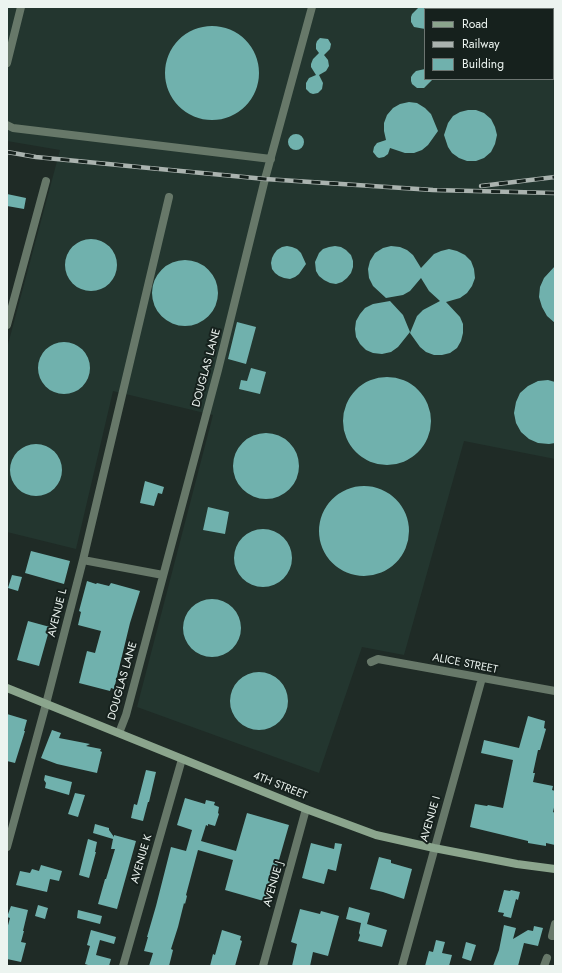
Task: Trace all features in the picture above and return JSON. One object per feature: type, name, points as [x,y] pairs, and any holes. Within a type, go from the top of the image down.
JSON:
[{"type":"main road","name":"4TH STREET","points":[[7,688],[306,809],[376,835],[517,864],[555,869]]},
{"type":"street","points":[[7,63],[21,7]]},
{"type":"street","name":"DOUGLAS LANE","points":[[119,733],[126,715],[218,370],[271,159],[312,7]]},
{"type":"street","points":[[7,125],[13,128],[271,159]]},
{"type":"street","points":[[7,325],[46,181]]},
{"type":"street","name":"AVENUE L","points":[[7,848],[83,560],[169,197]]},
{"type":"street","points":[[83,560],[163,575]]},
{"type":"street","name":"ALICE STREET","points":[[371,662],[378,658],[555,691]]},
{"type":"street","name":"AVENUE I","points":[[402,966],[482,678]]},
{"type":"street","name":"AVENUE K","points":[[123,966],[182,759]]},
{"type":"street","name":"AVENUE J","points":[[263,966],[306,809]]},
{"type":"street","points":[[552,936],[555,924]]},
{"type":"shaded area","points":[[7,7],[555,7],[555,459],[464,441],[404,655],[362,647],[319,773],[137,707],[213,415],[113,391],[76,549],[7,532],[7,348],[60,150],[7,141]]},
{"type":"building","points":[[419,7],[425,7],[424,29],[414,27],[411,22],[412,14]]},
{"type":"building","points":[[212,26],[230,29],[245,40],[256,55],[259,73],[256,91],[245,106],[230,117],[212,120],[194,117],[179,106],[168,91],[165,73],[168,55],[179,40],[194,29]]},
{"type":"building","points":[[320,38],[328,39],[331,44],[330,49],[324,55],[328,60],[329,66],[326,71],[319,75],[323,83],[322,89],[318,93],[313,94],[306,89],[306,83],[309,78],[316,75],[311,67],[311,64],[313,59],[319,53],[316,49],[316,44]]},
{"type":"building","points":[[424,69],[424,80],[432,80],[424,88],[417,88],[412,84],[411,77],[416,71]]},
{"type":"building","points":[[409,102],[417,103],[431,114],[438,131],[428,145],[422,150],[414,153],[405,153],[390,148],[388,154],[384,157],[377,157],[373,152],[374,147],[377,143],[386,140],[384,123],[387,115],[393,108],[400,104]]},
{"type":"building","points":[[468,110],[476,110],[484,113],[491,119],[497,135],[491,152],[484,158],[476,161],[467,161],[452,153],[448,147],[444,135],[448,123],[453,116]]},
{"type":"building","points":[[296,134],[302,136],[304,142],[302,148],[296,150],[290,148],[288,142],[290,136]]},
{"type":"building","points":[[7,194],[26,198],[24,209],[7,206]]},
{"type":"building","points":[[86,239],[96,239],[110,246],[117,260],[117,270],[110,284],[96,291],[86,291],[76,287],[69,280],[65,270],[65,260],[69,250],[76,243]]},
{"type":"building","points":[[287,246],[297,249],[301,253],[306,264],[299,274],[290,279],[279,276],[275,273],[272,269],[271,263],[277,250]]},
{"type":"building","points":[[335,246],[346,250],[351,255],[353,261],[351,273],[342,282],[336,284],[330,283],[319,276],[316,271],[315,262],[319,253],[323,249]]},
{"type":"building","points":[[391,246],[400,247],[407,250],[413,255],[421,268],[434,254],[449,249],[465,255],[471,261],[475,278],[472,286],[467,293],[460,298],[446,302],[460,317],[463,324],[461,341],[457,348],[450,353],[434,355],[426,352],[420,347],[410,333],[417,316],[423,310],[440,301],[429,291],[421,278],[410,291],[403,295],[386,298],[373,286],[369,278],[368,269],[370,261],[375,253],[383,248]]},
{"type":"building","points":[[178,260],[192,260],[204,265],[213,274],[218,286],[216,306],[209,317],[192,326],[178,326],[166,321],[157,312],[152,300],[152,286],[157,274],[166,265]]},
{"type":"building","points":[[555,266],[555,323],[547,316],[539,297],[540,287],[544,278]]},
{"type":"building","points":[[390,301],[403,315],[410,332],[398,347],[391,352],[382,354],[373,353],[366,350],[356,337],[356,321],[365,308],[373,304]]},
{"type":"building","points":[[237,322],[256,327],[246,364],[228,359]]},
{"type":"building","points":[[59,342],[69,342],[83,349],[90,363],[90,373],[83,387],[69,394],[59,394],[49,390],[42,383],[38,373],[38,363],[42,353],[49,346]]},
{"type":"building","points":[[251,368],[266,372],[260,394],[239,389],[241,380],[247,381]]},
{"type":"building","points":[[378,377],[396,377],[412,384],[424,396],[431,412],[431,430],[424,446],[412,458],[396,465],[378,465],[362,458],[350,446],[343,430],[343,412],[350,396],[362,384]]},
{"type":"building","points":[[548,380],[555,382],[555,443],[549,444],[538,443],[529,439],[521,432],[516,423],[514,413],[516,402],[520,393],[528,386],[538,381]]},
{"type":"building","points":[[260,433],[272,433],[285,438],[290,442],[297,453],[299,466],[297,479],[290,490],[279,497],[272,499],[260,499],[247,494],[238,485],[233,472],[233,460],[238,447],[247,438]]},
{"type":"building","points":[[31,444],[41,444],[55,451],[62,465],[62,475],[55,489],[41,496],[31,496],[21,492],[14,485],[10,475],[10,465],[14,455],[21,448]]},
{"type":"building","points":[[145,481],[164,487],[162,494],[158,493],[154,506],[140,503]]},
{"type":"building","points":[[364,486],[381,489],[396,499],[406,514],[409,531],[406,548],[396,563],[381,573],[364,576],[347,573],[332,563],[322,548],[319,531],[322,514],[332,499],[347,489]]},
{"type":"building","points":[[208,507],[229,512],[225,534],[203,530]]},
{"type":"building","points":[[263,529],[274,531],[287,542],[290,547],[292,558],[290,569],[279,582],[274,585],[263,587],[252,585],[239,574],[236,569],[234,558],[236,547],[247,534],[252,531]]},
{"type":"building","points":[[31,551],[70,561],[64,584],[25,573]]},
{"type":"building","points":[[12,575],[22,577],[18,591],[8,588]]},
{"type":"building","points":[[87,581],[109,586],[111,583],[140,591],[130,623],[114,689],[111,688],[110,691],[79,683],[87,651],[95,653],[101,631],[78,625],[81,612],[79,611]]},
{"type":"building","points":[[206,599],[218,599],[233,607],[241,622],[241,634],[233,649],[218,657],[206,657],[191,649],[183,634],[183,622],[191,607]]},
{"type":"building","points":[[28,621],[50,627],[39,666],[17,660]]},
{"type":"building","points":[[259,672],[270,674],[283,685],[286,690],[288,701],[286,712],[275,725],[270,728],[259,730],[248,728],[235,717],[232,712],[230,701],[232,690],[243,677],[248,674]]},
{"type":"building","points":[[7,714],[27,720],[15,763],[7,761]]},
{"type":"building","points":[[528,716],[545,721],[544,728],[546,729],[540,750],[538,750],[533,773],[535,773],[533,782],[553,786],[552,790],[555,791],[553,812],[555,813],[555,845],[546,843],[546,846],[528,843],[528,841],[470,827],[475,804],[503,808],[513,760],[481,753],[484,740],[519,748]]},
{"type":"building","points":[[52,730],[61,733],[59,738],[90,744],[86,746],[101,749],[100,751],[102,752],[97,773],[57,764],[41,758]]},
{"type":"building","points":[[146,770],[156,772],[143,821],[131,818],[134,804],[137,805]]},
{"type":"building","points":[[45,775],[72,782],[69,795],[45,788]]},
{"type":"building","points":[[75,793],[85,795],[78,817],[68,814]]},
{"type":"building","points":[[185,798],[205,804],[206,800],[215,802],[214,805],[219,807],[219,814],[215,826],[208,824],[208,826],[206,825],[201,841],[236,851],[247,813],[289,825],[267,902],[225,890],[233,860],[198,850],[185,904],[184,903],[171,949],[173,950],[169,966],[149,966],[153,953],[144,951],[171,847],[186,851],[192,830],[177,825]]},
{"type":"building","points":[[95,824],[109,828],[114,837],[114,835],[136,841],[117,909],[98,904],[115,849],[111,849],[113,839],[93,833]]},
{"type":"building","points":[[88,839],[97,842],[89,878],[79,875]]},
{"type":"building","points":[[311,843],[334,849],[335,843],[342,844],[336,871],[328,869],[324,884],[302,878]]},
{"type":"building","points":[[379,857],[391,860],[391,863],[412,869],[404,899],[370,889]]},
{"type":"building","points":[[41,865],[62,871],[59,881],[50,879],[47,892],[16,885],[20,871],[30,873],[32,869],[39,871]]},
{"type":"building","points":[[504,890],[520,892],[518,900],[516,899],[511,918],[503,916],[504,913],[498,912]]},
{"type":"building","points":[[38,905],[48,908],[45,919],[35,916]]},
{"type":"building","points":[[11,906],[28,910],[21,942],[26,943],[21,962],[7,959],[7,929],[10,918],[7,917]]},
{"type":"building","points":[[349,907],[370,913],[367,924],[387,930],[382,947],[358,941],[361,923],[346,919]]},
{"type":"building","points":[[300,909],[320,914],[321,911],[339,916],[328,956],[313,952],[310,966],[292,966],[297,944],[291,942]]},
{"type":"building","points":[[78,910],[102,916],[100,924],[77,918]]},
{"type":"building","points":[[504,925],[516,928],[513,939],[528,930],[533,931],[534,926],[543,928],[538,946],[524,943],[518,966],[493,966],[499,950]]},
{"type":"building","points":[[91,930],[116,937],[114,944],[100,940],[96,955],[111,959],[109,966],[91,966],[85,964],[90,946],[87,945]]},
{"type":"building","points":[[222,930],[241,936],[240,940],[242,941],[235,966],[210,966],[213,954],[215,955]]},
{"type":"building","points":[[436,940],[445,942],[442,953],[452,955],[449,966],[425,966],[429,951],[433,952]]},
{"type":"building","points":[[466,942],[476,945],[471,961],[462,958]]},
{"type":"railway","points":[[7,152],[36,157],[265,179],[433,190],[555,193]]},
{"type":"railway","points":[[481,186],[555,177]]}]
